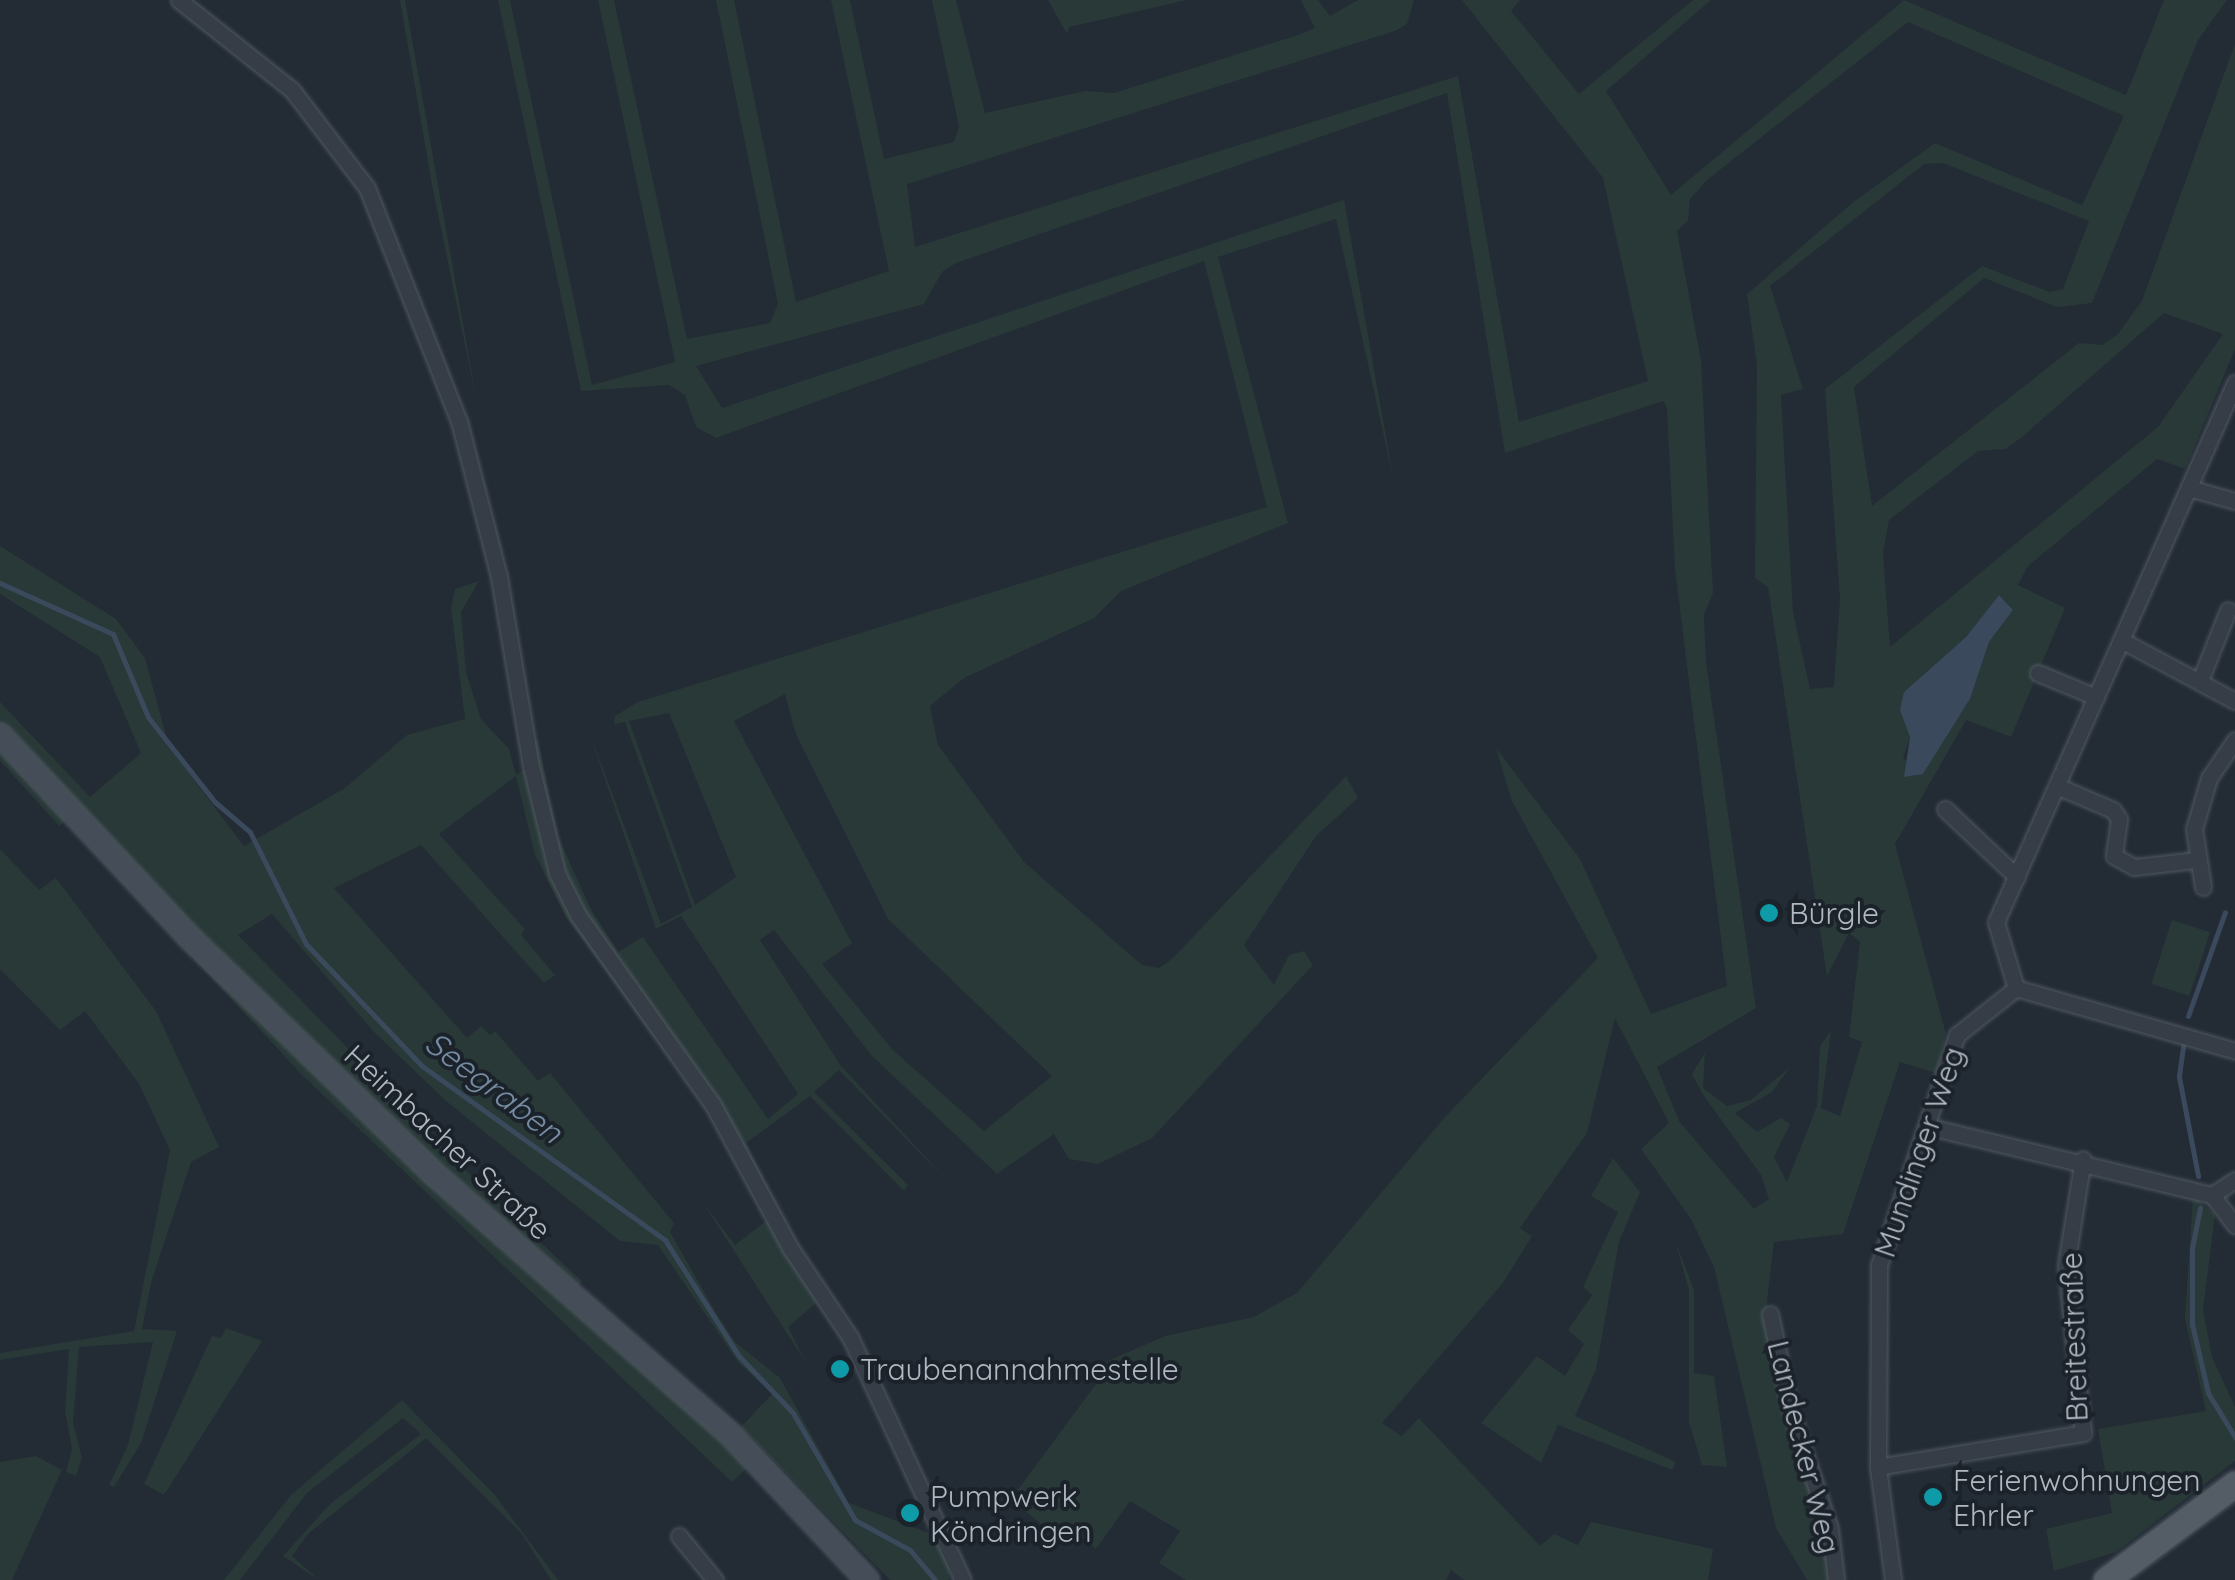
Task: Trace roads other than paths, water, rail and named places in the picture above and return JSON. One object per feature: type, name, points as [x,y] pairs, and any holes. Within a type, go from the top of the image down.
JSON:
[{"type":"main road","points":[[2106,1580],[2235,1484]]},
{"type":"street","points":[[191,3],[292,90],[367,188],[458,421],[499,577],[530,766],[558,873],[578,915],[713,1105],[872,1382],[963,1580]]},
{"type":"street","points":[[2235,382],[1996,922],[2016,988],[2235,1051]]},
{"type":"street","points":[[2189,488],[2235,502]]},
{"type":"street","points":[[2201,678],[2228,610]]},
{"type":"street","points":[[2121,640],[2201,678],[2235,702]]},
{"type":"street","points":[[2038,673],[2096,697]]},
{"type":"street","name":"Heimbacher Straße","points":[[0,735],[190,938],[432,1172],[732,1435],[866,1580]]},
{"type":"street","points":[[2203,887],[2194,860],[2194,829],[2209,778],[2235,740]]},
{"type":"street","points":[[2057,786],[2113,810],[2120,819],[2114,856],[2134,867],[2194,860]]},
{"type":"street","points":[[1946,809],[2017,877]]},
{"type":"street","name":"Mundinger Weg","points":[[1893,1580],[1878,1467],[1879,1265],[1958,1035],[2016,988]]},
{"type":"street","points":[[1926,1126],[2083,1159],[2212,1196],[2235,1225]]},
{"type":"street","name":"Breitestraße","points":[[1878,1467],[2082,1433],[2066,1265],[2083,1159]]},
{"type":"street","points":[[2212,1196],[2235,1180]]},
{"type":"street","name":"Landecker Weg","points":[[1770,1314],[1790,1408],[1830,1528],[1836,1580]]},
{"type":"street","points":[[679,1536],[715,1580]]},
{"type":"water","points":[[1999,595],[2013,610],[1989,642],[1970,699],[1923,774],[1904,777],[1910,737],[1900,710],[1904,692],[1966,637]]},
{"type":"waterway","name":"Seegraben","points":[[0,583],[113,634],[148,717],[215,802],[250,832],[306,944],[422,1066],[665,1240],[739,1356],[793,1413],[855,1520],[910,1550],[935,1580]]},
{"type":"waterway","points":[[2188,1016],[2225,912]]},
{"type":"waterway","points":[[2184,1040],[2179,1077],[2198,1176]]},
{"type":"waterway","points":[[2200,1208],[2192,1248],[2192,1324],[2208,1393],[2235,1437]]},
{"type":"place","name":"Bürgle","points":[[1769,913]]},
{"type":"place","name":"Traubenannahmestelle","points":[[840,1369]]},
{"type":"place","name":"Ferienwohnungen Ehrler","points":[[1933,1497]]},
{"type":"place","name":"Pumpwerk Köndringen","points":[[910,1513]]}]
